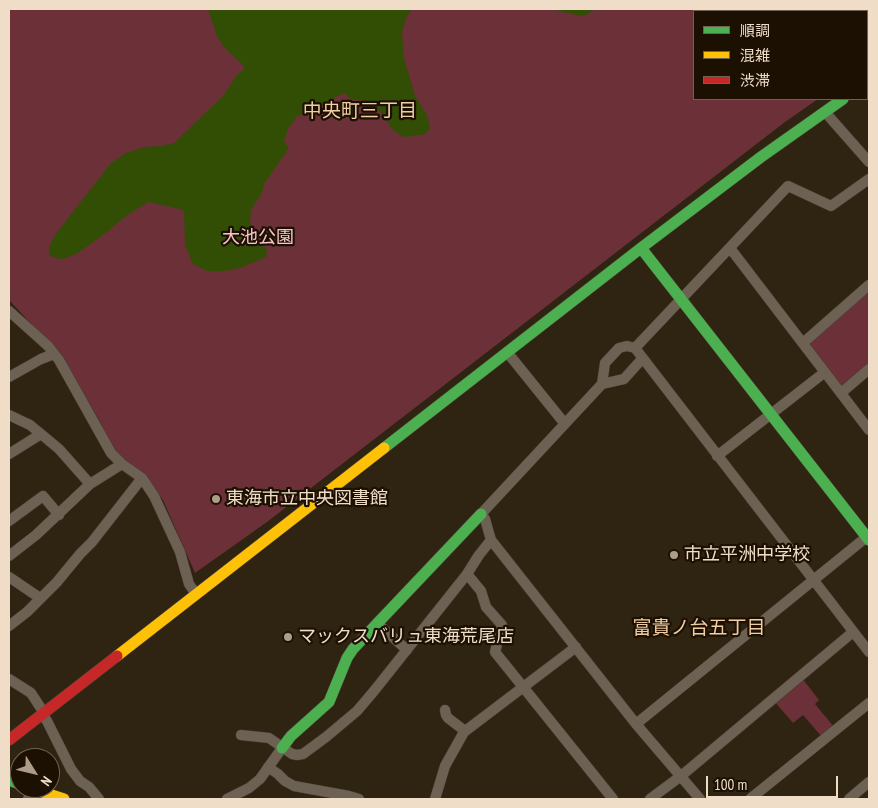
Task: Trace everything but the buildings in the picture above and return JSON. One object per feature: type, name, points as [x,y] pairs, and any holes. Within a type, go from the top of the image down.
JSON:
[{"type":"street","points":[[9,740],[642,248],[761,157],[842,100]]},
{"type":"street","points":[[825,112],[869,162]]},
{"type":"street","points":[[635,348],[788,186],[831,206],[869,179]]},
{"type":"street","points":[[636,724],[869,537],[770,414],[642,248]]},
{"type":"street","points":[[730,248],[869,430]]},
{"type":"street","points":[[803,343],[869,284]]},
{"type":"street","points":[[9,310],[54,354],[73,383],[111,453],[122,464],[142,478],[154,496],[180,552],[189,584],[196,594]]},
{"type":"street","points":[[602,384],[605,363],[619,348],[627,346],[635,348],[869,652]]},
{"type":"street","points":[[508,352],[565,424]]},
{"type":"street","points":[[9,377],[54,354]]},
{"type":"street","points":[[227,799],[254,784],[291,736],[328,702],[347,658],[377,623],[602,384],[624,379],[642,359]]},
{"type":"street","points":[[841,393],[869,369]]},
{"type":"street","points":[[718,456],[825,372]]},
{"type":"street","points":[[9,415],[30,425],[41,434],[59,450],[90,484]]},
{"type":"street","points":[[9,454],[41,434]]},
{"type":"street","points":[[9,556],[59,515],[90,484],[122,464]]},
{"type":"street","points":[[9,626],[27,612],[57,582],[92,542],[142,478]]},
{"type":"street","points":[[9,521],[43,496],[59,515]]},
{"type":"street","points":[[481,514],[486,520],[491,540],[636,724],[700,799]]},
{"type":"street","points":[[242,735],[269,738],[292,754],[303,754],[326,737],[357,711],[467,574],[479,554],[491,540]]},
{"type":"street","points":[[467,574],[481,591],[486,607],[502,625],[494,652],[613,799]]},
{"type":"street","points":[[9,577],[40,598]]},
{"type":"street","points":[[377,623],[407,650]]},
{"type":"street","points":[[650,799],[681,776],[853,632]]},
{"type":"street","points":[[435,799],[445,766],[465,731],[576,647]]},
{"type":"street","points":[[9,679],[31,693],[71,769],[80,781],[89,787],[99,799]]},
{"type":"street","points":[[750,799],[869,703]]},
{"type":"street","points":[[445,710],[448,718],[465,731]]},
{"type":"street","points":[[268,767],[294,786],[356,799]]},
{"type":"street","points":[[849,799],[869,783]]},
{"type":"green space","name":"大池公園","points":[[9,9],[792,10],[693,10],[693,100],[817,100],[785,122],[267,522],[195,573],[163,500],[147,480],[116,454],[98,418],[60,355],[9,300]]},
{"type":"green space","points":[[833,9],[869,9],[869,40],[868,10]]},
{"type":"green space","points":[[869,290],[869,364],[844,385],[840,385],[810,346],[811,341]]},
{"type":"green space","points":[[802,678],[819,700],[815,704],[834,727],[822,737],[803,715],[793,723],[774,701]]},
{"type":"shaded area","points":[[208,9],[412,9],[406,18],[402,32],[404,58],[415,96],[427,115],[429,130],[425,134],[401,136],[392,129],[375,106],[366,101],[351,99],[344,93],[335,97],[331,105],[322,105],[314,111],[297,116],[288,129],[284,141],[289,148],[264,184],[262,193],[251,210],[250,221],[256,242],[267,249],[266,257],[240,268],[225,271],[207,271],[193,264],[185,245],[184,210],[148,202],[126,216],[78,253],[63,259],[49,255],[49,247],[55,235],[111,163],[126,153],[144,147],[174,143],[224,95],[237,75],[243,70],[244,66],[224,47],[217,36]]},
{"type":"shaded area","points":[[551,9],[595,9],[581,16]]},
{"type":"traffic: fast","points":[[384,448],[641,248],[761,157],[842,100]]},
{"type":"traffic: fast","points":[[641,248],[869,540]]},
{"type":"traffic: fast","points":[[282,748],[291,736],[329,702],[347,658],[353,649],[481,514]]},
{"type":"traffic: slow","points":[[117,656],[384,448]]},
{"type":"traffic: slow","points":[[60,798],[64,799]]},
{"type":"traffic: jam","points":[[9,740],[117,656]]},
{"type":"place","name":"東海市立中央図書館","points":[[216,499]]},
{"type":"place","name":"市立平洲中学校","points":[[674,555]]},
{"type":"place","name":"マックスバリュ東海荒尾店","points":[[288,637]]},
{"type":"district","name":"中央町三丁目","points":[[360,112]]},
{"type":"district","name":"富貴ノ台五丁目","points":[[699,629]]}]
